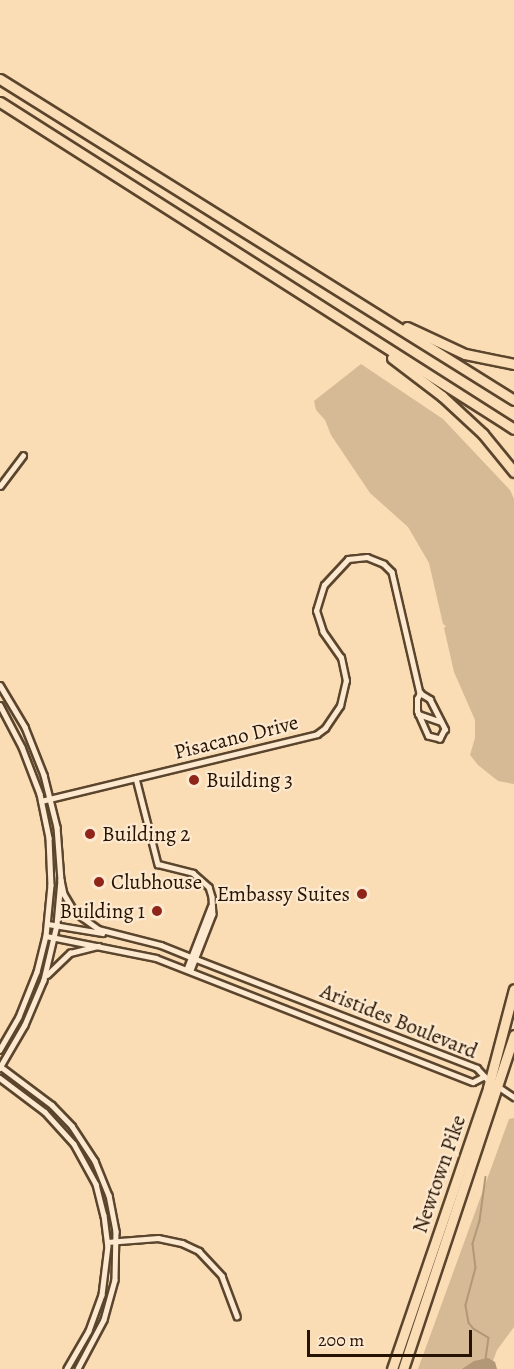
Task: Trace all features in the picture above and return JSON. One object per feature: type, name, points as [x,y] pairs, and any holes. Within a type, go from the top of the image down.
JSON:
[{"type":"highway","points":[[0,79],[514,400]]},
{"type":"highway","points":[[0,102],[514,429]]},
{"type":"highway","points":[[340,291],[441,344],[473,356],[514,364]]},
{"type":"highway","points":[[343,320],[442,396],[483,434],[514,472]]},
{"type":"highway","name":"Newtown Pike","points":[[403,1369],[490,1081],[514,989]]},
{"type":"highway","name":"Newtown Pike","points":[[392,1369],[490,1081],[514,1035]]},
{"type":"street","points":[[0,486],[23,456]]},
{"type":"street","name":"Pisacano Drive","points":[[41,801],[318,734],[326,728],[340,706],[346,681],[341,658],[323,632],[316,611],[324,585],[348,559],[367,557],[384,564],[392,572],[420,693]]},
{"type":"street","points":[[0,685],[16,709],[35,750],[51,799],[59,848],[61,880],[55,937],[44,980],[26,1025],[0,1067],[52,1105],[85,1144],[105,1181],[113,1210],[117,1240],[116,1271],[109,1305],[99,1333],[78,1369]]},
{"type":"street","points":[[420,693],[430,699],[441,722],[445,733],[440,738],[432,738],[418,714],[416,706],[420,693]]},
{"type":"street","points":[[0,705],[29,763],[41,801],[51,861],[46,936],[26,1001],[0,1050]]},
{"type":"street","points":[[6,715],[16,709]]},
{"type":"street","points":[[418,714],[441,722]]},
{"type":"street","points":[[136,778],[158,864],[193,873],[209,887],[212,903],[211,918],[189,969]]},
{"type":"street","name":"Aristides Boulevard","points":[[61,880],[69,903],[83,920],[98,928],[194,958],[477,1068],[490,1081]]},
{"type":"street","name":"Aristides Boulevard","points":[[48,924],[128,937]]},
{"type":"street","name":"Aristides Boulevard","points":[[46,936],[111,947],[189,969],[473,1082],[490,1081]]},
{"type":"street","name":"Aristides Boulevard","points":[[44,980],[56,964],[70,953],[93,946],[111,947]]},
{"type":"street","points":[[0,1078],[45,1112],[74,1144],[98,1191],[107,1242],[105,1283],[98,1309],[67,1369]]},
{"type":"street","points":[[490,1081],[514,1097]]},
{"type":"street","points":[[107,1242],[158,1238],[182,1243],[199,1251],[222,1276],[237,1316]]},
{"type":"shaded area","points":[[361,364],[443,419],[510,490],[514,499],[514,784],[498,781],[478,765],[470,755],[475,738],[475,720],[454,672],[444,628],[446,626],[443,624],[429,563],[408,527],[370,493],[331,435],[325,420],[316,410],[314,401]]},
{"type":"shaded area","points":[[514,1118],[514,1327],[497,1350],[490,1369],[418,1369],[509,1119]]},
{"type":"shaded area","points":[[488,1358],[495,1362],[497,1369],[462,1369],[474,1361]]},
{"type":"waterway","points":[[486,1177],[480,1221],[473,1244],[476,1268],[466,1306],[469,1323],[489,1338],[486,1359]]},
{"type":"place","name":"Building 3","points":[[194,780]]},
{"type":"place","name":"Building 2","points":[[90,834]]},
{"type":"place","name":"Clubhouse","points":[[99,882]]},
{"type":"place","name":"Embassy Suites","points":[[362,894]]},
{"type":"place","name":"Building 1","points":[[157,911]]}]
